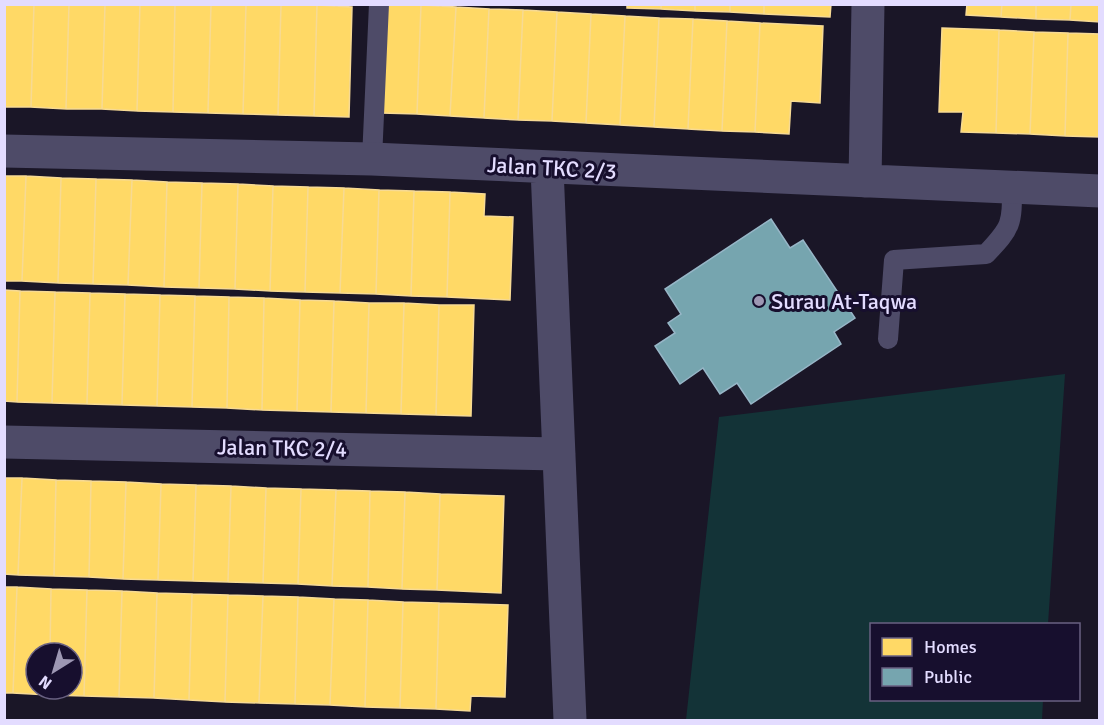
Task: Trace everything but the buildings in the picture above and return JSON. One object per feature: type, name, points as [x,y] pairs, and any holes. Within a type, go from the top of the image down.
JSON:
[{"type":"street","points":[[865,181],[868,4]]},
{"type":"street","name":"Jalan TKC 2/3","points":[[4,150],[372,159],[1100,191]]},
{"type":"street","points":[[547,168],[570,720]]},
{"type":"street","name":"Jalan TKC 2/4","points":[[4,442],[559,454]]},
{"type":"lane","points":[[372,159],[379,4]]},
{"type":"lane","points":[[888,339],[894,260],[986,254],[1004,235],[1012,217],[1012,187]]},
{"type":"green space","points":[[1065,374],[1048,623],[870,623],[870,701],[1043,701],[1042,720],[686,720],[719,417]]},
{"type":"place","name":"Surau At-Taqwa","points":[[759,301]]}]
